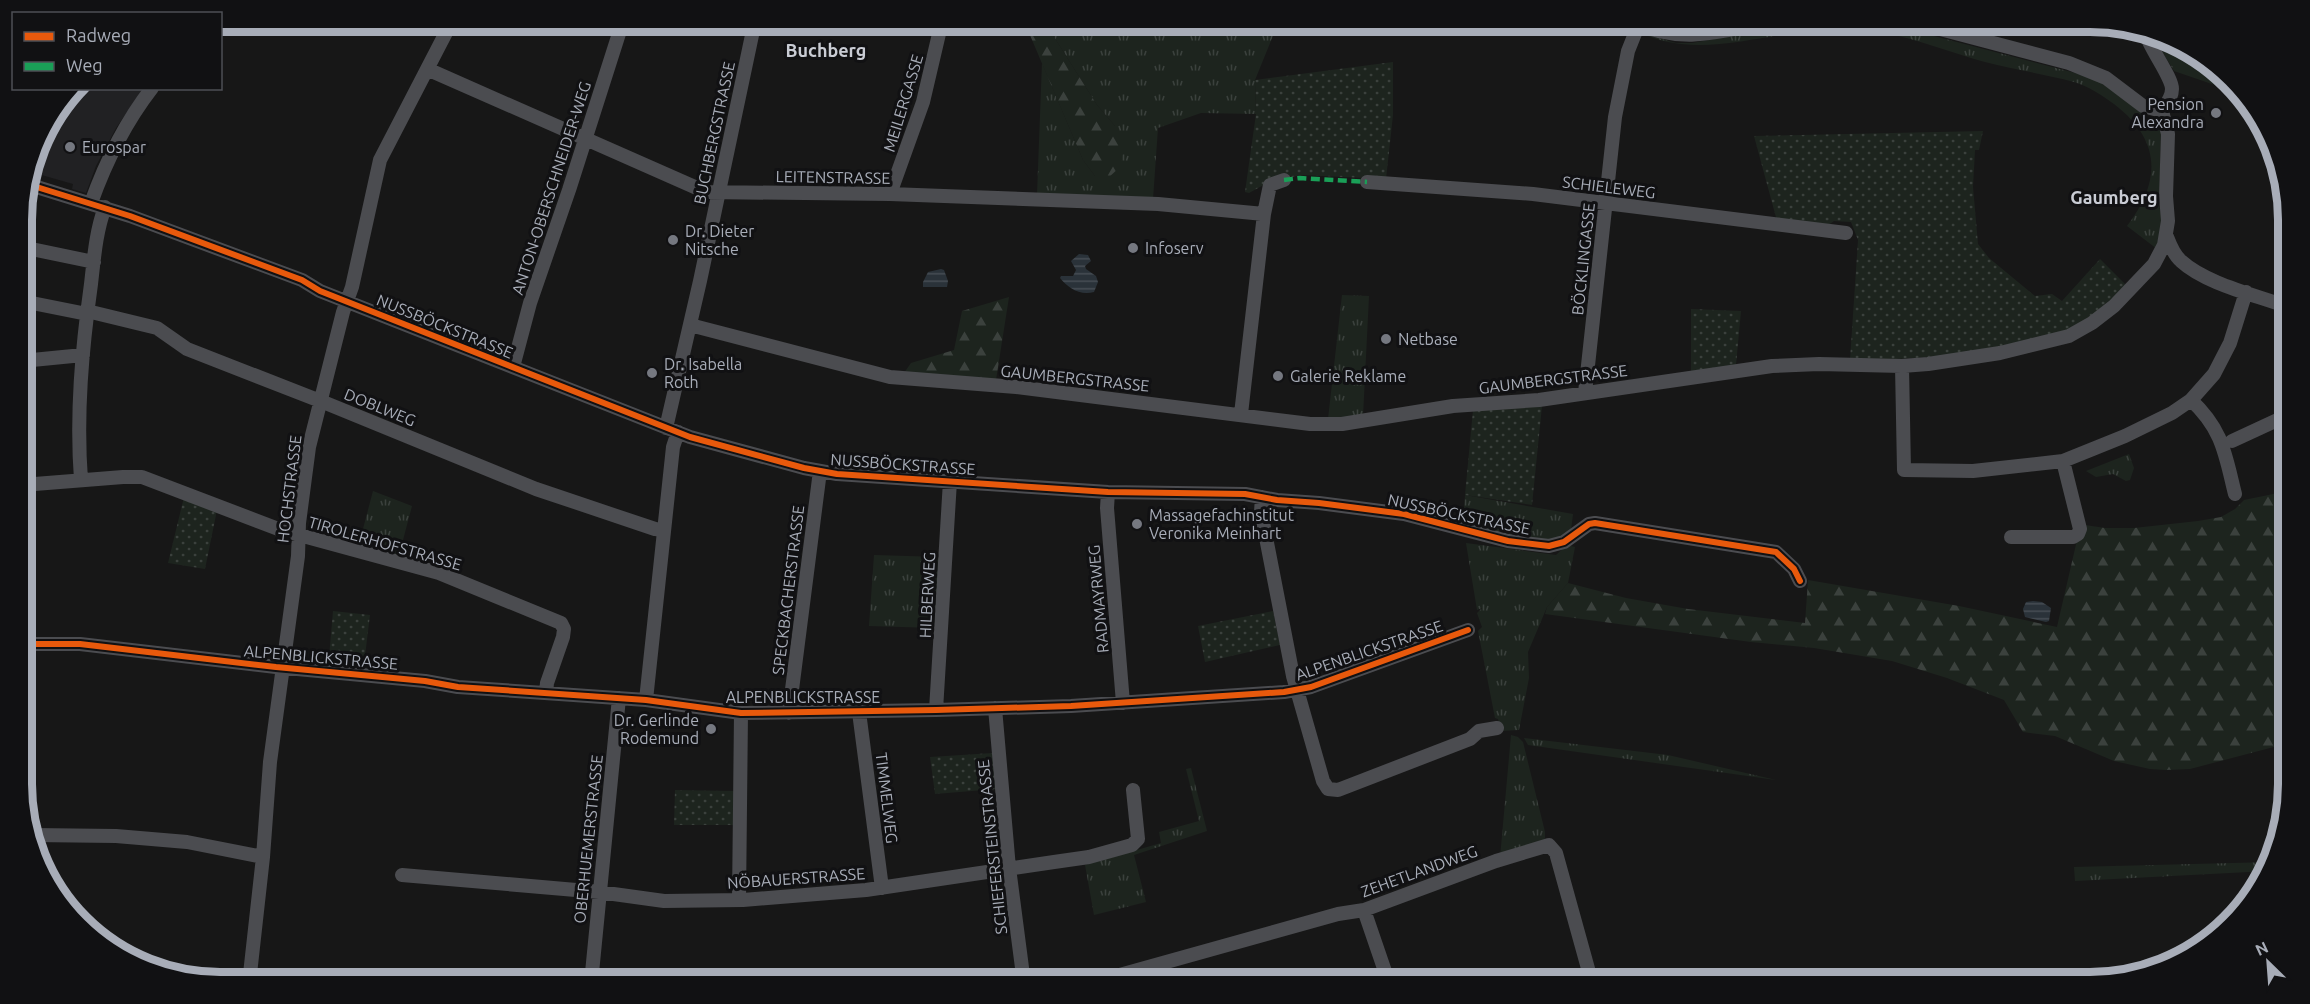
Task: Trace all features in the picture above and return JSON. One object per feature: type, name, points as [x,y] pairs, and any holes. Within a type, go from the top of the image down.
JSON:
[{"type":"street","name":"HOCHSTRASSE","points":[[250,972],[263,857],[268,773],[298,556],[307,456],[319,400],[352,287],[380,160],[446,32]]},
{"type":"street","name":"ANTON-OBERSCHNEIDER-WEG","points":[[513,367],[530,303],[620,32]]},
{"type":"street","name":"BUCHBERGSTRASSE","points":[[672,430],[690,325],[753,32]]},
{"type":"street","name":"MEILERGASSE","points":[[890,194],[923,102],[939,32]]},
{"type":"street","name":"BÖCKLINGASSE","points":[[1585,393],[1618,96],[1633,32]]},
{"type":"street","points":[[1661,32],[1684,36],[1716,32]]},
{"type":"street","points":[[1952,32],[2069,63],[2106,78],[2143,106],[2162,111]]},
{"type":"street","name":"GAUMBERGSTRASSE","points":[[690,325],[890,377],[1016,387],[1310,424],[1342,424],[1453,406],[1539,400],[1772,366],[1819,364],[1902,366],[1990,355],[2068,336],[2092,323],[2114,306],[2154,264],[2167,237],[2168,134],[2162,111],[2170,99],[2171,83],[2152,52],[2148,41]]},
{"type":"street","name":"LEITENSTRASSE","points":[[427,69],[706,192],[890,194],[1158,204],[1264,214]]},
{"type":"street","points":[[91,203],[103,168],[119,136],[151,90]]},
{"type":"street","points":[[1241,414],[1264,214],[1270,185],[1284,180]]},
{"type":"street","name":"SCHIELEWEG","points":[[1367,182],[1533,194],[1846,233]]},
{"type":"street","name":"NUSSBÖCKSTRASSE","points":[[35,186],[105,207],[302,280],[320,291],[672,430],[724,447],[820,471],[1108,492],[1245,494],[1404,514],[1508,541],[1549,546],[1564,542],[1589,524],[1594,523],[1776,552],[1794,569],[1800,581]]},
{"type":"street","points":[[81,480],[79,415],[83,355],[94,262],[105,207]]},
{"type":"street","points":[[2167,237],[2180,261],[2205,277],[2278,303]]},
{"type":"street","points":[[32,248],[94,262]]},
{"type":"street","points":[[2154,264],[2180,261]]},
{"type":"street","points":[[1902,366],[1905,470],[1973,471],[2063,461],[2125,436],[2182,408],[2191,400],[2210,379],[2224,357],[2246,292]]},
{"type":"street","name":"DOBLWEG","points":[[32,303],[158,328],[187,349],[319,400],[536,489],[664,530]]},
{"type":"street","points":[[32,360],[83,355]]},
{"type":"street","points":[[2191,400],[2211,422],[2220,437],[2235,494]]},
{"type":"street","points":[[2232,441],[2278,420]]},
{"type":"street","points":[[646,700],[673,447],[672,430]]},
{"type":"street","points":[[2011,537],[2073,537],[2078,534],[2080,529],[2063,461]]},
{"type":"street","name":"SPECKBACHERSTRASSE","points":[[789,713],[820,471]]},
{"type":"street","name":"TIROLERHOFSTRASSE","points":[[32,485],[142,477],[299,535],[439,573],[558,621],[563,626],[563,637],[547,683],[546,693]]},
{"type":"street","name":"HILBERWEG","points":[[936,710],[950,481]]},
{"type":"street","name":"RADMAYRWEG","points":[[1108,492],[1107,508],[1123,703]]},
{"type":"street","points":[[1262,497],[1261,512],[1293,676],[1298,689]]},
{"type":"street","name":"ALPENBLICKSTRASSE","points":[[32,644],[80,644],[282,668],[425,681],[458,687],[646,700],[741,713],[789,713],[1123,703],[1298,689],[1311,687],[1468,630]]},
{"type":"street","name":"ALPENBLICKSTRASSE","points":[[1298,689],[1323,781],[1328,789],[1338,790],[1470,739],[1479,731],[1497,728]]},
{"type":"street","name":"OBERHUEMERSTRASSE","points":[[592,972],[619,698]]},
{"type":"street","name":"SCHIEFERSTEINSTRASSE","points":[[995,708],[1009,868],[1023,972]]},
{"type":"street","name":"TIMMELWEG","points":[[859,712],[882,888]]},
{"type":"street","points":[[739,900],[741,713]]},
{"type":"street","name":"NÖBAUERSTRASSE","points":[[402,875],[599,892],[664,901],[739,900],[882,888],[1089,857],[1132,845],[1138,839],[1133,790]]},
{"type":"street","points":[[39,835],[116,836],[187,842],[263,857]]},
{"type":"street","name":"ZEHETLANDWEG","points":[[1130,972],[1331,916],[1364,910],[1496,861],[1549,845],[1556,853],[1589,972]]},
{"type":"street","points":[[1364,910],[1385,972]]},
{"type":"shaded area","name":"Eurospar","points":[[84,90],[142,90],[116,128],[96,166],[86,193],[72,189],[73,184],[37,174],[51,136],[70,105]]},
{"type":"shaded area","points":[[1079,254],[1088,255],[1091,261],[1085,266],[1096,276],[1098,282],[1094,292],[1084,293],[1075,290],[1060,278],[1061,276],[1073,276],[1076,270],[1071,261]]},
{"type":"shaded area","points":[[944,270],[948,281],[947,287],[923,287],[928,272]]},
{"type":"shaded area","points":[[2026,602],[2042,602],[2051,608],[2049,621],[2025,617],[2023,609]]},
{"type":"green space","points":[[1029,32],[1051,32],[1097,105],[1115,126],[1123,152],[1120,167],[1108,178],[1095,176],[1083,160]]},
{"type":"green space","points":[[1051,32],[1275,32],[1255,80],[1256,114],[1201,113],[1158,128],[1153,199],[1037,195],[1042,63],[1083,160],[1095,176],[1115,126],[1097,105]]},
{"type":"green space","points":[[1754,32],[1804,32],[1697,45],[1678,44],[1641,33],[1676,43],[1692,43]]},
{"type":"green space","points":[[1873,32],[1919,32],[2083,75],[2100,82],[2156,123],[2161,133],[2159,206],[2163,213],[2157,249],[2127,226],[2146,193],[2151,177],[2151,161],[2148,146],[2141,132],[2114,104],[2079,84],[1985,62],[1884,33]]},
{"type":"green space","points":[[2158,45],[2205,70],[2224,88],[2174,71]]},
{"type":"green space","points":[[1393,62],[1393,115],[1386,179],[1301,175],[1269,182],[1249,193],[1245,192],[1256,114],[1255,80]]},
{"type":"green space","points":[[1983,131],[1979,150],[1975,150],[1973,187],[1978,244],[1989,258],[2035,296],[2052,294],[2062,301],[2100,259],[2127,286],[2084,321],[2055,335],[1965,353],[1919,358],[1850,360],[1858,240],[1851,222],[1834,221],[1827,226],[1777,221],[1754,136]]},
{"type":"green space","points":[[1342,295],[1369,296],[1363,416],[1328,419]]},
{"type":"green space","points":[[1009,297],[996,380],[904,373],[911,363],[954,350],[962,311]]},
{"type":"green space","points":[[1691,309],[1741,311],[1736,365],[1691,373]]},
{"type":"green space","points":[[1542,406],[1532,505],[1465,495],[1473,410]]},
{"type":"green space","points":[[2129,454],[2134,468],[2130,480],[2126,481],[2113,474],[2096,477],[2086,471]]},
{"type":"green space","points":[[373,491],[412,506],[399,555],[359,544]]},
{"type":"green space","points":[[2278,493],[2278,746],[2190,769],[2150,769],[2114,761],[2055,736],[2023,732],[2004,700],[1947,678],[1892,661],[1814,648],[1751,642],[1545,614],[1547,607],[1568,583],[1626,598],[1688,609],[1805,623],[1808,580],[1959,606],[2057,627],[2077,540],[2085,525],[2134,528],[2198,521],[2221,517],[2235,509],[2244,500]]},
{"type":"green space","points":[[1465,495],[1573,514],[1571,530],[1555,541],[1509,536],[1463,522]]},
{"type":"green space","points":[[184,497],[217,510],[205,569],[168,563]]},
{"type":"green space","points":[[1466,543],[1556,555],[1567,545],[1575,547],[1568,583],[1547,607],[1528,652],[1529,678],[1519,730],[1501,731],[1498,719],[1495,718],[1478,631],[1482,627],[1477,613],[1482,608],[1477,610]]},
{"type":"green space","points":[[874,555],[939,557],[936,628],[869,626]]},
{"type":"green space","points":[[333,611],[370,615],[363,672],[328,669]]},
{"type":"green space","points":[[1273,611],[1280,645],[1205,662],[1198,626]]},
{"type":"green space","points":[[1511,735],[1523,742],[1545,832],[1545,841],[1500,858]]},
{"type":"green space","points":[[1524,738],[1668,755],[1776,780],[1528,745]]},
{"type":"green space","points":[[993,753],[996,789],[935,794],[930,757]]},
{"type":"green space","points":[[1191,768],[1207,831],[1134,855],[1146,902],[1094,915],[1085,865],[1161,843],[1159,832],[1199,821],[1186,769]]},
{"type":"green space","points":[[675,790],[735,791],[735,825],[674,825]]},
{"type":"green space","points":[[2261,862],[2256,872],[2075,881],[2074,867]]},
{"type":"marked path","points":[[1284,180],[1300,178],[1367,182]]},
{"type":"cycle path","points":[[35,186],[130,216],[302,280],[320,291],[690,437],[804,468],[837,474],[1108,492],[1245,494],[1277,500],[1404,514],[1508,541],[1549,546],[1564,542],[1589,524],[1595,523],[1776,552],[1794,569],[1800,581]]},
{"type":"cycle path","points":[[32,644],[80,644],[276,667],[425,681],[458,687],[646,700],[741,713],[1071,706],[1284,692],[1311,687],[1468,630]]},
{"type":"place","name":"Pension Alexandra","points":[[2216,113]]},
{"type":"place","name":"Eurospar","points":[[70,147]]},
{"type":"place","name":"Dr. Dieter Nitsche","points":[[673,240]]},
{"type":"place","name":"Infoserv","points":[[1133,248]]},
{"type":"place","name":"Netbase","points":[[1386,339]]},
{"type":"place","name":"Dr. Isabella Roth","points":[[652,373]]},
{"type":"place","name":"Galerie Reklame","points":[[1278,376]]},
{"type":"place","name":"Massagefachinstitut Veronika Meinhart","points":[[1137,524]]},
{"type":"place","name":"Dr. Gerlinde Rodemund","points":[[711,729]]},
{"type":"district","name":"Buchberg","points":[[826,51]]},
{"type":"district","name":"Gaumberg","points":[[2114,198]]}]
